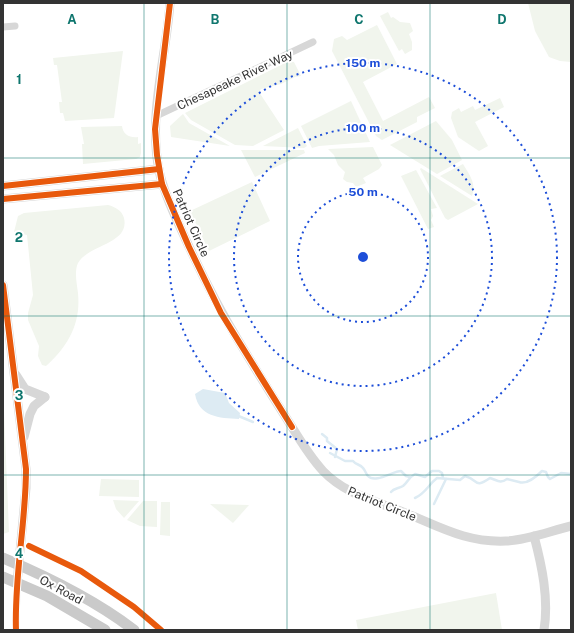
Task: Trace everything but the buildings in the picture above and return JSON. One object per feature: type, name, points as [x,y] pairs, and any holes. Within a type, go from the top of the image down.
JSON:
[{"type":"main road","name":"Ox Road","points":[[3,558],[80,595],[121,620],[134,630]]},
{"type":"main road","name":"Ox Road","points":[[3,577],[47,596],[105,630]]},
{"type":"street","name":"Patriot Circle","points":[[170,3],[155,129],[162,184],[186,240],[221,313],[296,432],[324,471],[342,487],[371,501],[463,536],[487,541],[506,541],[534,536],[571,526]]},
{"type":"street","points":[[3,27],[15,26]]},
{"type":"street","name":"Chesapeake River Way","points":[[156,116],[313,42]]},
{"type":"street","points":[[3,186],[159,169]]},
{"type":"street","points":[[3,199],[162,184]]},
{"type":"street","points":[[3,285],[26,469],[26,488],[18,565],[16,630]]},
{"type":"street","points":[[14,372],[25,389],[45,397],[34,406],[30,414],[23,442]]},
{"type":"street","points":[[534,536],[545,591],[544,630]]},
{"type":"shaded area","points":[[528,3],[571,3],[571,62],[560,61],[549,57],[535,31]]},
{"type":"shaded area","points":[[388,12],[391,18],[393,17],[400,22],[410,23],[413,31],[409,34],[412,42],[412,50],[405,54],[402,49],[399,51],[380,16]]},
{"type":"shaded area","points":[[377,25],[397,64],[363,82],[383,121],[429,97],[435,108],[417,117],[417,122],[382,140],[376,136],[332,51],[334,39],[342,36],[347,40]]},
{"type":"shaded area","points":[[123,51],[114,118],[65,121],[63,113],[60,113],[59,102],[62,102],[57,65],[54,65],[53,58]]},
{"type":"shaded area","points":[[289,61],[294,62],[301,76],[295,77],[281,84],[261,89],[259,92],[284,130],[253,146],[235,145],[191,120],[185,113]]},
{"type":"shaded area","points":[[500,98],[504,107],[475,122],[488,146],[479,151],[458,137],[451,118],[452,112],[459,108],[461,112],[473,106],[475,110]]},
{"type":"shaded area","points":[[351,101],[370,142],[319,146],[312,148],[301,126]]},
{"type":"shaded area","points":[[183,114],[189,123],[230,146],[171,137],[170,126]]},
{"type":"shaded area","points":[[436,121],[452,140],[462,160],[437,174],[390,145]]},
{"type":"shaded area","points":[[122,126],[125,134],[132,137],[138,137],[138,144],[141,143],[140,157],[136,159],[83,164],[82,144],[84,144],[81,127]]},
{"type":"shaded area","points":[[298,128],[307,146],[304,148],[263,146]]},
{"type":"shaded area","points":[[373,147],[382,165],[379,169],[363,178],[366,183],[356,187],[353,183],[347,182],[343,179],[345,172],[338,165],[334,155],[328,149]]},
{"type":"shaded area","points":[[241,150],[304,150],[305,153],[255,177]]},
{"type":"shaded area","points":[[463,164],[473,183],[474,187],[472,196],[440,176]]},
{"type":"shaded area","points":[[421,168],[478,204],[448,220],[445,218],[420,169]]},
{"type":"shaded area","points":[[416,170],[437,208],[431,209],[433,216],[431,220],[434,227],[428,229],[401,176]]},
{"type":"shaded area","points":[[252,182],[270,221],[209,251],[190,211]]},
{"type":"shaded area","points":[[108,205],[116,208],[122,213],[124,218],[124,227],[115,239],[83,257],[78,263],[76,274],[78,304],[75,324],[61,351],[46,366],[42,365],[38,356],[39,346],[28,320],[28,313],[33,295],[27,235],[14,232],[18,216],[24,213]]},
{"type":"shaded area","points":[[3,386],[9,532],[3,534]]},
{"type":"shaded area","points":[[203,389],[225,393],[229,403],[240,413],[239,419],[217,417],[205,412],[197,402],[195,394]]},
{"type":"shaded area","points":[[101,479],[139,480],[139,497],[99,496]]},
{"type":"shaded area","points":[[113,500],[139,501],[124,518],[116,509]]},
{"type":"shaded area","points":[[143,501],[157,501],[157,527],[140,526],[127,520]]},
{"type":"shaded area","points":[[161,502],[170,502],[170,536],[160,535]]},
{"type":"shaded area","points":[[210,504],[249,505],[233,523]]},
{"type":"shaded area","points":[[496,593],[502,630],[358,630],[356,620]]},
{"type":"waterway","points":[[236,415],[253,422]]},
{"type":"waterway","points":[[322,434],[327,438],[327,441],[337,449],[335,457]]},
{"type":"waterway","points":[[330,453],[345,461],[353,461],[362,467],[371,478],[375,479],[401,471],[406,476],[410,477]]},
{"type":"waterway","points":[[391,492],[403,486],[415,474],[425,477],[432,471],[439,471],[442,473],[443,478]]},
{"type":"waterway","points":[[415,498],[422,494],[437,478],[460,480],[465,476],[477,483],[481,483],[490,478],[497,481],[507,479],[522,483],[532,480],[542,471],[546,472],[550,479],[561,473],[571,474]]},
{"type":"waterway","points":[[434,504],[446,479]]},
{"type":"cycle path","points":[[170,3],[155,129],[157,155],[162,184],[189,247],[221,313],[292,427]]},
{"type":"cycle path","points":[[3,186],[159,169]]},
{"type":"cycle path","points":[[3,199],[162,184]]},
{"type":"cycle path","points":[[3,285],[26,469],[17,590],[16,630]]},
{"type":"cycle path","points":[[29,546],[81,571],[134,607],[161,630]]}]
